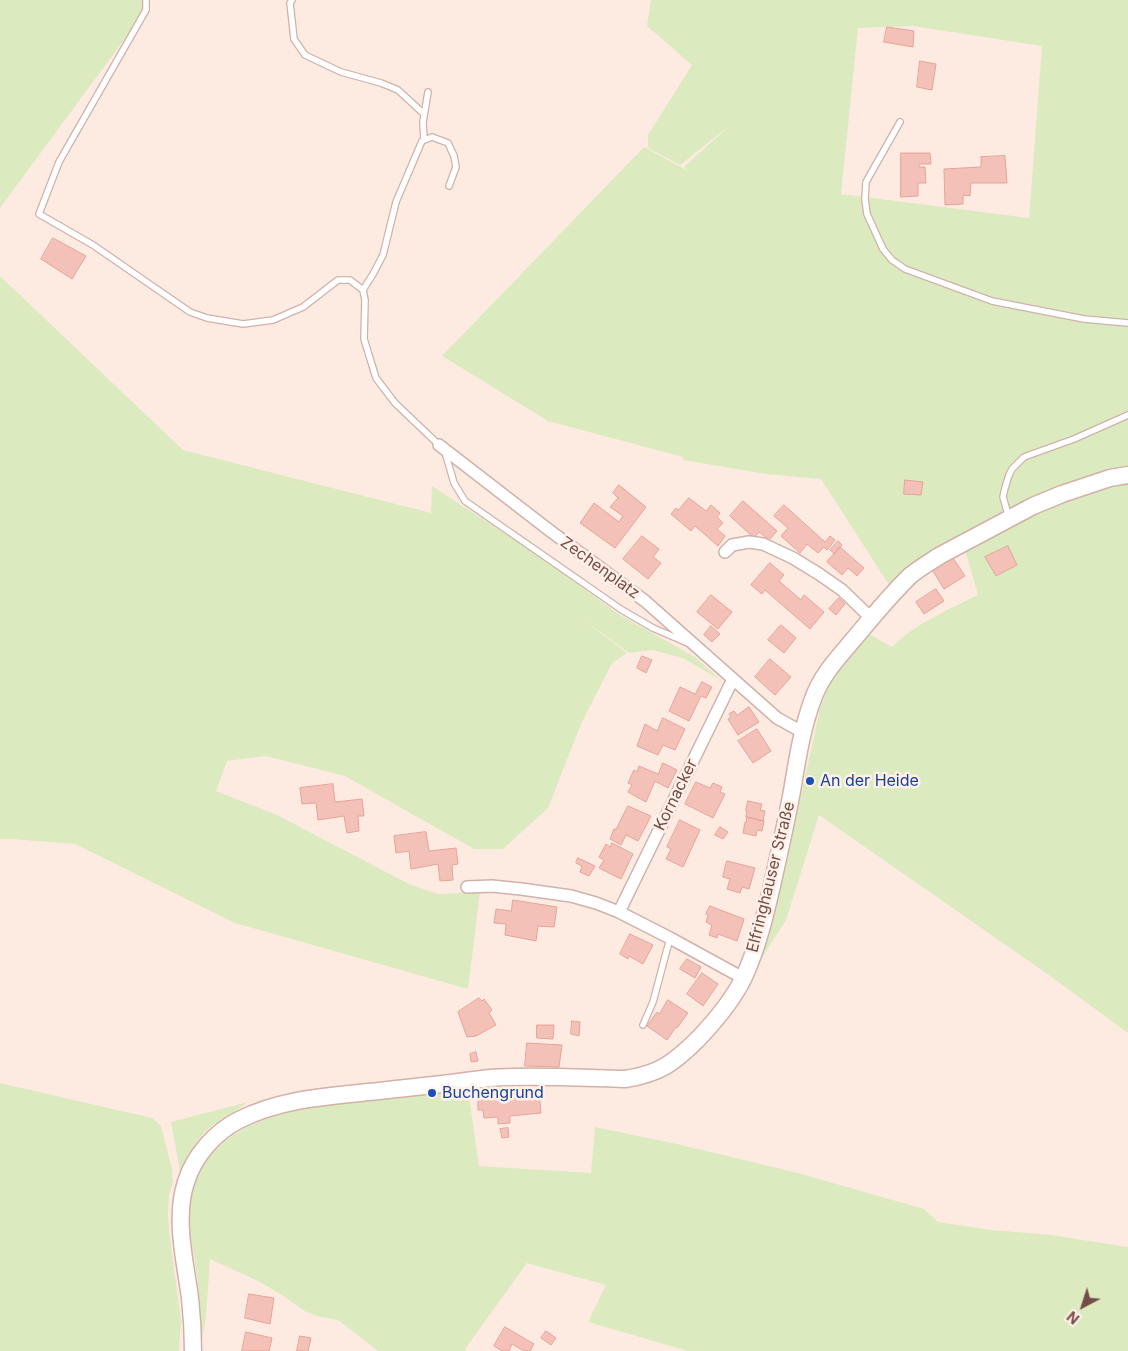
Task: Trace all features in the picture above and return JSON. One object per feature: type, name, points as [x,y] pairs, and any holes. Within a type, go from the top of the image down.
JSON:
[{"type":"main road","name":"Elfringhauser Straße","points":[[193,1351],[191,1300],[180,1223],[182,1195],[186,1181],[198,1157],[214,1138],[237,1121],[262,1110],[297,1101],[510,1077],[625,1079],[642,1077],[667,1066],[685,1052],[709,1027],[729,1002],[743,978],[758,943],[768,905],[804,733],[813,699],[827,670],[908,579],[939,556],[1033,506],[1062,494],[1128,474]]},
{"type":"street","name":"Zechenplatz","points":[[442,447],[645,601],[777,718],[804,733]]},
{"type":"street","points":[[725,552],[732,545],[748,542],[763,544],[793,558],[819,574],[842,590],[872,619]]},
{"type":"street","name":"Kornacker","points":[[619,912],[733,678]]},
{"type":"street","points":[[466,887],[492,886],[571,896],[596,903],[619,912],[670,938],[743,978]]},
{"type":"lane","points":[[146,0],[146,10],[59,162],[39,214],[93,245],[190,312],[207,318],[243,324],[273,320],[303,307],[338,280],[350,280],[363,290],[384,255],[396,202],[422,141],[432,137],[448,144],[454,156],[456,167],[449,186]]},
{"type":"lane","points":[[292,0],[290,4],[294,39],[306,55],[341,72],[398,90],[424,114]]},
{"type":"lane","points":[[424,140],[424,114],[428,92]]},
{"type":"lane","points":[[900,122],[866,182],[865,199],[867,214],[882,249],[892,260],[905,269],[992,301],[1084,319],[1128,322]]},
{"type":"lane","name":"Zechenplatz","points":[[363,290],[366,300],[364,339],[376,378],[395,403],[442,447]]},
{"type":"lane","points":[[1009,519],[1003,497],[1008,475],[1012,468],[1024,458],[1074,439],[1128,415]]},
{"type":"lane","points":[[442,447],[454,483],[465,501],[622,610],[653,628],[697,646]]},
{"type":"lane","points":[[644,1025],[670,938]]},
{"type":"green space","points":[[0,0],[144,0],[146,10],[0,208]]},
{"type":"green space","points":[[651,0],[1128,0],[1128,469],[1107,474],[891,588],[821,479],[766,474],[683,460],[683,457],[548,421],[442,356],[644,147],[688,171],[684,167],[729,126],[680,165],[648,148],[648,135],[692,65],[647,26]],"holes":[[[913,26],[1042,46],[1029,218],[841,194],[858,28]]]},
{"type":"green space","points":[[0,276],[183,450],[431,513],[432,486],[535,553],[620,615],[695,657],[722,681],[683,658],[652,650],[629,653],[576,614],[627,653],[612,663],[581,724],[548,808],[503,849],[474,849],[345,776],[266,756],[227,761],[216,791],[277,815],[409,884],[438,894],[480,892],[468,989],[235,923],[75,844],[0,839]]},
{"type":"green space","points":[[1128,482],[1128,1033],[1046,973],[819,815],[786,920],[758,964],[785,869],[819,713],[827,688],[837,668],[866,632],[892,647],[901,638],[922,624],[978,595],[965,550],[1044,510],[1085,494]]},
{"type":"green space","points":[[0,1083],[152,1118],[161,1126],[172,1169],[173,1182],[169,1195],[168,1215],[181,1320],[179,1351],[0,1351]]},
{"type":"green space","points":[[468,1089],[479,1166],[591,1173],[595,1127],[677,1144],[798,1173],[924,1209],[938,1222],[991,1230],[1051,1235],[1128,1247],[1128,1351],[688,1351],[588,1322],[606,1285],[527,1263],[465,1349],[467,1351],[378,1351],[338,1320],[306,1312],[258,1281],[210,1259],[206,1317],[202,1341],[189,1213],[196,1182],[210,1157],[228,1139],[252,1125],[306,1109]]},
{"type":"green space","points":[[248,1102],[216,1123],[202,1135],[180,1171],[171,1122]]},
{"type":"building","points":[[887,27],[914,31],[913,47],[884,42]]},
{"type":"building","points":[[920,61],[936,64],[932,90],[917,87]]},
{"type":"building","points":[[901,153],[930,153],[931,164],[919,164],[919,167],[925,167],[926,183],[918,183],[918,196],[901,197]]},
{"type":"building","points":[[1005,156],[1007,183],[971,183],[970,196],[963,195],[963,204],[945,205],[944,169],[981,167],[981,157]]},
{"type":"building","points":[[53,238],[86,256],[72,279],[41,259]]},
{"type":"building","points":[[905,480],[923,482],[921,495],[904,494]]},
{"type":"building","points":[[619,485],[646,507],[615,548],[580,523],[594,503],[619,522],[623,516],[610,507],[618,498],[613,493]]},
{"type":"building","points":[[689,498],[706,511],[711,505],[720,513],[717,517],[723,523],[717,529],[725,536],[718,546],[695,526],[691,531],[671,514],[676,508],[678,510]]},
{"type":"building","points":[[743,501],[777,531],[769,540],[759,532],[754,538],[730,516]]},
{"type":"building","points":[[784,505],[825,542],[830,536],[835,540],[827,550],[824,547],[818,553],[807,544],[800,553],[781,536],[788,528],[774,516]]},
{"type":"building","points":[[642,536],[659,549],[653,557],[661,563],[648,579],[623,559]]},
{"type":"building","points":[[838,541],[842,545],[835,554],[830,550]]},
{"type":"building","points":[[1008,546],[1017,565],[996,576],[985,557]]},
{"type":"building","points":[[840,547],[864,568],[857,576],[848,568],[842,575],[827,562]]},
{"type":"building","points":[[953,558],[965,576],[944,589],[933,571]]},
{"type":"building","points":[[770,563],[784,575],[779,581],[801,600],[804,595],[824,612],[810,629],[765,590],[762,594],[751,585]]},
{"type":"building","points":[[936,589],[944,601],[924,614],[916,602]]},
{"type":"building","points":[[711,595],[732,612],[718,629],[697,612]]},
{"type":"building","points":[[839,598],[845,604],[836,615],[829,609]]},
{"type":"building","points":[[781,625],[796,638],[784,653],[768,640]]},
{"type":"building","points":[[711,626],[720,634],[712,642],[704,635]]},
{"type":"building","points":[[642,656],[652,660],[646,673],[637,668]]},
{"type":"building","points":[[770,659],[791,677],[775,695],[755,677]]},
{"type":"building","points":[[702,682],[712,687],[706,698],[701,696],[689,721],[669,711],[680,687],[695,694]]},
{"type":"building","points":[[749,707],[759,722],[738,735],[728,719],[731,717],[729,714],[734,711],[737,715]]},
{"type":"building","points":[[663,718],[685,729],[675,750],[663,745],[658,755],[637,746],[645,724],[657,731]]},
{"type":"building","points":[[757,729],[771,751],[753,763],[738,741]]},
{"type":"building","points":[[663,763],[677,770],[668,788],[655,781],[646,802],[628,792],[632,785],[628,783],[634,770],[637,772],[639,766],[658,774]]},
{"type":"building","points":[[696,782],[710,788],[713,783],[722,787],[720,792],[725,794],[713,818],[685,804]]},
{"type":"building","points":[[333,784],[335,802],[362,799],[364,816],[358,816],[359,831],[347,833],[344,816],[318,820],[316,803],[302,804],[300,788]]},
{"type":"building","points":[[748,801],[762,804],[760,810],[765,811],[763,821],[746,817]]},
{"type":"building","points":[[628,806],[651,816],[638,841],[626,835],[621,845],[610,839]]},
{"type":"building","points":[[747,817],[764,821],[762,831],[757,830],[756,836],[743,833]]},
{"type":"building","points":[[680,820],[700,830],[683,867],[666,859],[671,849],[667,847]]},
{"type":"building","points":[[720,827],[728,832],[723,839],[715,835]]},
{"type":"building","points":[[426,832],[429,851],[456,848],[458,864],[452,865],[453,880],[440,881],[438,864],[411,869],[409,851],[396,853],[394,836]]},
{"type":"building","points":[[612,843],[633,854],[621,879],[599,868],[604,860],[599,857],[606,844],[610,847]]},
{"type":"building","points":[[578,858],[595,866],[589,876],[580,872],[582,866],[576,863]]},
{"type":"building","points":[[727,861],[755,868],[749,889],[742,887],[740,893],[727,889],[730,879],[723,877]]},
{"type":"building","points":[[513,900],[557,907],[554,927],[538,926],[536,941],[505,935],[506,924],[494,923],[496,909],[511,911]]},
{"type":"building","points":[[710,906],[744,919],[737,941],[718,934],[717,938],[709,935],[712,925],[706,922],[708,915],[706,914]]},
{"type":"building","points":[[630,934],[653,945],[643,964],[629,956],[628,959],[620,954]]},
{"type":"building","points":[[687,959],[701,967],[695,978],[680,969]]},
{"type":"building","points":[[702,973],[718,984],[703,1006],[687,994]]},
{"type":"building","points":[[479,998],[482,1001],[484,999],[492,1010],[489,1013],[496,1025],[476,1036],[467,1037],[458,1012]]},
{"type":"building","points":[[668,1000],[688,1013],[667,1040],[647,1026],[657,1012],[659,1014]]},
{"type":"building","points":[[572,1021],[580,1022],[579,1036],[571,1034]]},
{"type":"building","points":[[537,1025],[554,1025],[553,1039],[537,1038]]},
{"type":"building","points":[[527,1043],[562,1045],[559,1067],[525,1066]]},
{"type":"building","points":[[476,1052],[478,1061],[471,1062],[470,1054]]},
{"type":"building","points":[[539,1091],[541,1113],[510,1116],[510,1123],[498,1124],[498,1117],[484,1118],[483,1110],[478,1110],[478,1097]]},
{"type":"building","points":[[508,1128],[509,1137],[502,1138],[500,1129]]},
{"type":"building","points":[[249,1294],[274,1298],[270,1324],[245,1318]]},
{"type":"building","points":[[505,1327],[534,1344],[530,1351],[524,1351],[512,1344],[509,1351],[502,1351],[494,1346]]},
{"type":"building","points":[[546,1331],[556,1338],[551,1345],[541,1338]]},
{"type":"building","points":[[246,1332],[272,1338],[269,1351],[242,1351]]},
{"type":"building","points":[[300,1336],[311,1338],[308,1351],[297,1351]]},
{"type":"place","name":"An der Heide","points":[[810,781]]},
{"type":"place","name":"Buchengrund","points":[[432,1093]]}]
